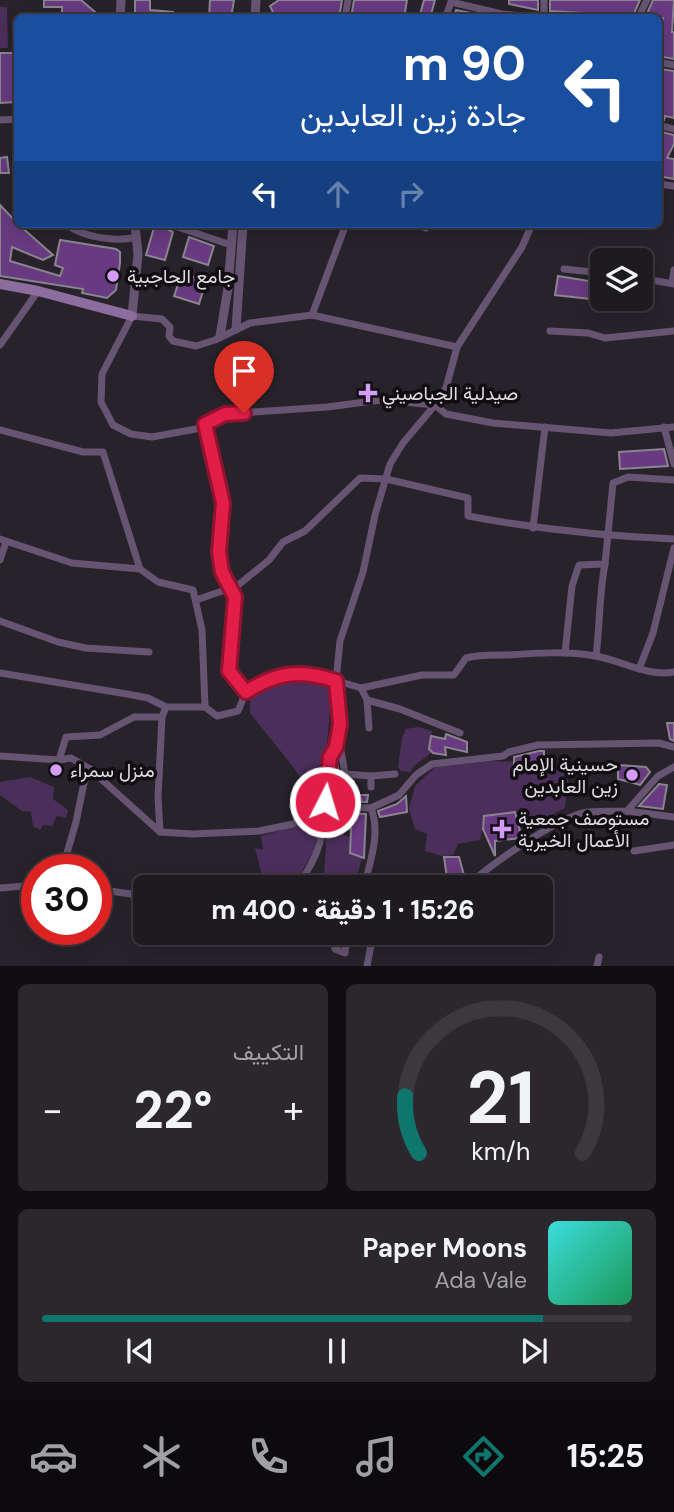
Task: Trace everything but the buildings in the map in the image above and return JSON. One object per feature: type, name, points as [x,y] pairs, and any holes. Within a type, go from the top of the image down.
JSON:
[{"type":"main road","points":[[0,284],[38,291],[132,316]]},
{"type":"street","points":[[452,1],[502,14]]},
{"type":"street","points":[[72,228],[113,239],[137,237]]},
{"type":"street","points":[[136,228],[138,261],[132,316],[102,374],[101,402],[113,425],[131,434],[152,437],[196,429],[225,414],[327,407],[381,400],[435,405],[446,414],[493,424],[611,433],[674,427]]},
{"type":"street","points":[[181,228],[231,245]]},
{"type":"street","points":[[220,336],[227,296],[233,228]]},
{"type":"street","points":[[236,329],[243,228]]},
{"type":"street","points":[[312,315],[345,228]]},
{"type":"street","points":[[305,875],[325,824],[323,809],[330,757],[336,747],[340,724],[336,681],[340,641],[363,572],[390,464],[446,388],[457,347],[522,247],[530,228]]},
{"type":"street","points":[[564,269],[590,272]]},
{"type":"street","points":[[653,280],[673,284],[674,270]]},
{"type":"street","points":[[0,345],[38,291]]},
{"type":"street","points":[[227,296],[239,297]]},
{"type":"street","points":[[132,316],[162,319],[170,327],[169,337],[173,341],[196,346],[208,344],[236,329],[262,321],[312,315],[457,347]]},
{"type":"street","points":[[550,331],[588,333],[605,338],[674,331]]},
{"type":"street","points":[[205,424],[223,503],[219,552],[222,572],[235,597],[229,671],[246,692]]},
{"type":"street","points":[[533,528],[545,427]]},
{"type":"street","points":[[664,427],[674,464]]},
{"type":"street","points":[[0,430],[83,452],[103,452],[140,569]]},
{"type":"street","points":[[596,656],[601,621],[600,589],[609,536],[613,483],[628,477],[674,480]]},
{"type":"street","points":[[195,600],[232,589],[268,560],[284,542],[305,530],[359,478],[386,479],[468,498],[468,516],[533,528],[674,540]]},
{"type":"street","points":[[0,561],[3,540],[72,563],[140,569],[158,582],[193,590],[202,630],[205,707]]},
{"type":"street","points":[[639,669],[653,633],[674,548]]},
{"type":"street","points":[[565,653],[572,586],[579,565],[605,564]]},
{"type":"street","points":[[0,621],[58,642],[86,648],[149,652]]},
{"type":"street","points":[[0,673],[148,698],[166,707],[205,707],[217,716],[238,711],[246,692],[267,678],[311,673],[361,688],[422,675],[454,675],[466,658],[484,653],[565,653],[596,656],[639,669],[674,672]]},
{"type":"street","points":[[361,688],[367,700],[369,728]]},
{"type":"street","points":[[367,700],[401,709],[460,733]]},
{"type":"street","points":[[160,832],[158,797],[162,717],[166,707]]},
{"type":"street","points":[[59,760],[66,737],[100,735],[134,716],[162,717]]},
{"type":"street","points":[[0,755],[59,760],[71,758],[90,769],[160,832],[192,834],[259,831],[293,824],[323,809],[371,808],[399,795],[416,775],[432,764],[503,756],[538,745],[659,743],[674,747]]},
{"type":"street","points":[[336,747],[341,751],[345,774],[396,774]]},
{"type":"street","points":[[626,811],[658,776],[674,767]]},
{"type":"street","points":[[66,854],[90,769]]},
{"type":"street","points":[[371,776],[371,787]]},
{"type":"street","points":[[367,875],[373,853],[376,820],[371,808]]},
{"type":"street","points":[[482,875],[512,852],[583,813],[626,811],[674,817]]},
{"type":"street","points":[[634,851],[674,845]]},
{"type":"street","points":[[0,888],[21,886]]},
{"type":"street","points":[[112,891],[133,894]]},
{"type":"street","points":[[334,945],[335,949],[345,953],[346,945]]},
{"type":"street","points":[[367,966],[371,945]]},
{"type":"street","points":[[597,966],[599,957]]},
{"type":"shaded area","points":[[0,7],[7,7],[8,48],[0,48]]},
{"type":"shaded area","points":[[316,678],[332,686],[322,804],[316,809],[312,806],[314,801],[294,768],[250,713],[250,696],[268,683]]},
{"type":"shaded area","points":[[418,727],[432,731],[429,749],[431,753],[413,767],[411,772],[401,771],[398,767],[402,738],[406,729]]},
{"type":"shaded area","points":[[491,761],[513,762],[515,769],[569,770],[565,808],[539,821],[524,823],[521,812],[485,816],[480,840],[458,844],[453,855],[442,856],[425,851],[427,834],[415,829],[409,809],[415,786],[435,767]]},
{"type":"shaded area","points":[[30,777],[54,787],[53,799],[68,810],[66,818],[57,816],[52,826],[43,825],[40,830],[33,826],[31,812],[22,811],[0,795],[0,782]]},
{"type":"shaded area","points":[[318,820],[320,824],[313,852],[300,875],[262,875],[255,848],[263,850],[261,836]]},
{"type":"shaded area","points":[[331,829],[349,837],[350,853],[362,857],[358,875],[324,875],[325,838]]},
{"type":"place","name":"جامع الحاجبية","points":[[113,276]]},
{"type":"place","name":"صيدلية الجباصيني","points":[[368,393]]},
{"type":"place","name":"منزل سمراء","points":[[56,770]]},
{"type":"place","name":"حسينية الإمام زين العابدين","points":[[632,775]]},
{"type":"place","name":"مستوصف جمعية الأعمال الخيرية","points":[[502,829]]},
{"type":"route","points":[[244,413],[225,414],[205,424],[223,503],[219,552],[222,572],[235,597],[229,671],[246,692],[267,678],[311,673],[336,681],[340,724],[336,747],[330,757],[325,802]]}]
